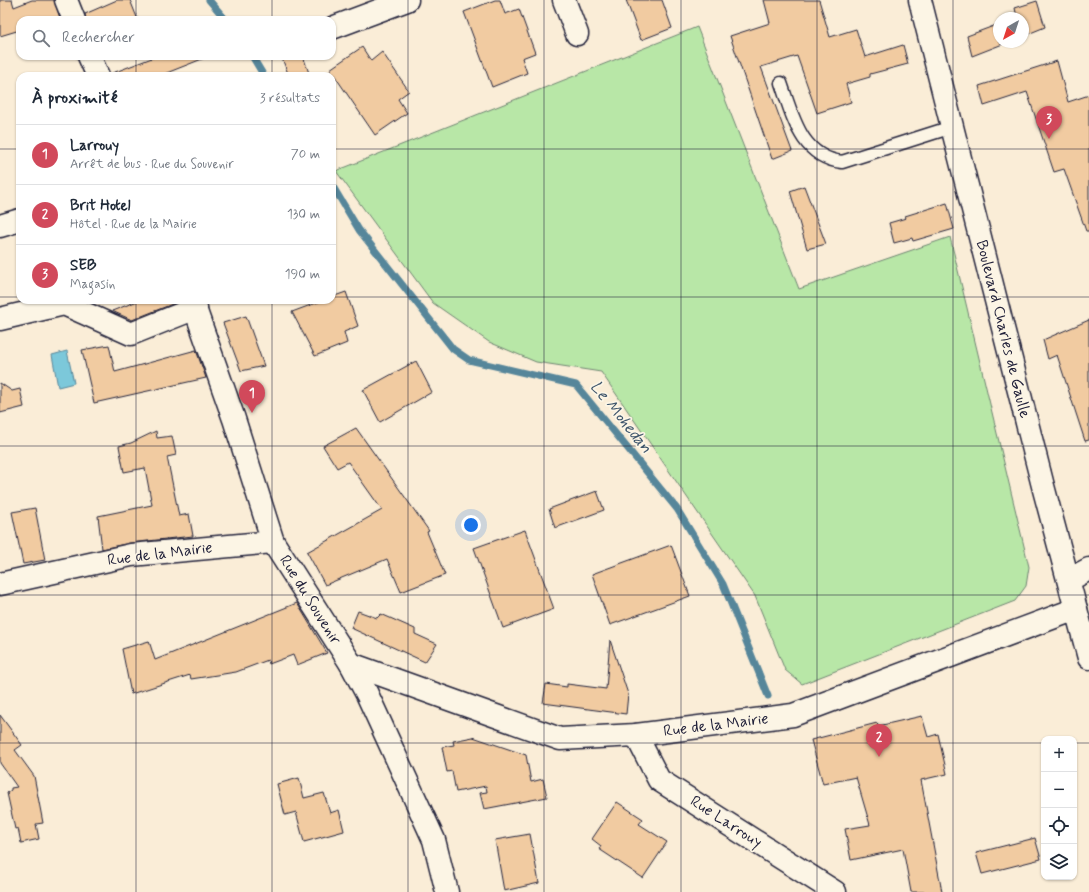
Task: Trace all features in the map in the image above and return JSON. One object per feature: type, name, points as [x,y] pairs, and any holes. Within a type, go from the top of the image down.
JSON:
[{"type":"street","points":[[66,0],[72,16]]},
{"type":"street","points":[[336,27],[407,0]]},
{"type":"street","points":[[564,0],[577,34]]},
{"type":"street","name":"Boulevard Charles de Gaulle","points":[[920,0],[1043,486],[1089,658]]},
{"type":"street","points":[[91,60],[96,72]]},
{"type":"street","points":[[0,226],[16,221]]},
{"type":"street","points":[[0,319],[64,304],[131,334],[194,304]]},
{"type":"street","name":"Rue du Souvenir","points":[[194,304],[274,542],[351,664],[367,694],[434,840],[447,892]]},
{"type":"street","name":"Rue de la Mairie","points":[[0,584],[131,555],[274,542]]},
{"type":"street","points":[[1069,580],[1089,569]]},
{"type":"street","name":"Rue de la Mairie","points":[[351,664],[560,739],[636,735],[793,715],[1076,609]]},
{"type":"street","name":"Rue Larrouy","points":[[636,735],[659,780],[835,892]]},
{"type":"lane","points":[[781,82],[796,125],[810,149],[829,161],[842,162],[952,127]]},
{"type":"green space","points":[[697,27],[799,289],[950,237],[1029,567],[1026,586],[1015,601],[802,684],[785,670],[755,596],[601,372],[536,362],[489,342],[433,303],[336,171]]},
{"type":"water","points":[[67,351],[74,383],[58,387],[52,355]]},
{"type":"building","points":[[0,0],[12,0],[14,7],[32,0],[54,0],[60,16],[16,16],[16,31],[0,36]]},
{"type":"building","points":[[117,0],[130,0],[136,16],[85,16],[85,14]]},
{"type":"building","points":[[495,0],[500,0],[505,14],[519,9],[535,53],[522,58],[527,73],[492,87],[464,12]]},
{"type":"building","points":[[626,0],[662,0],[672,28],[641,40]]},
{"type":"building","points":[[764,0],[819,0],[830,37],[856,29],[865,57],[903,45],[908,64],[870,74],[870,77],[846,84],[851,102],[817,113],[797,56],[761,67],[792,151],[772,159],[730,36],[770,23]]},
{"type":"building","points":[[1037,1],[1045,27],[1029,34],[1029,12],[1016,12],[1015,8]]},
{"type":"building","points":[[993,26],[993,48],[972,56],[967,36]]},
{"type":"building","points":[[362,47],[371,61],[382,52],[409,91],[398,99],[407,113],[375,135],[336,78],[336,72],[332,72],[330,69]]},
{"type":"building","points":[[147,60],[199,60],[169,72],[115,72]]},
{"type":"building","points":[[283,60],[304,60],[309,72],[287,72]]},
{"type":"building","points":[[1057,61],[1068,102],[1089,95],[1089,231],[1086,231],[1064,169],[1054,172],[1027,92],[984,106],[979,86]]},
{"type":"building","points":[[804,186],[826,244],[807,249],[790,191]]},
{"type":"building","points":[[947,203],[954,229],[913,241],[912,238],[894,243],[889,223],[906,218],[905,216]]},
{"type":"building","points":[[346,292],[358,326],[344,332],[347,343],[315,356],[292,312],[313,304],[336,304],[336,296]]},
{"type":"building","points":[[130,304],[172,304],[132,320],[112,311]]},
{"type":"building","points":[[246,316],[264,366],[241,371],[223,323]]},
{"type":"building","points":[[1089,320],[1089,440],[1085,441],[1057,355],[1048,359],[1043,340]]},
{"type":"building","points":[[109,345],[115,372],[196,350],[206,378],[94,403],[82,350]]},
{"type":"building","points":[[416,361],[432,392],[380,422],[363,390]]},
{"type":"building","points":[[0,383],[12,391],[20,389],[24,407],[0,413]]},
{"type":"building","points":[[356,428],[429,531],[427,532],[445,575],[401,592],[387,559],[325,585],[307,552],[382,510],[348,462],[337,468],[323,446]]},
{"type":"building","points":[[156,431],[157,438],[172,436],[176,455],[167,457],[179,516],[189,514],[193,536],[130,543],[102,549],[98,516],[152,505],[145,468],[124,472],[119,446],[131,443]]},
{"type":"building","points":[[597,491],[604,510],[555,528],[549,509]]},
{"type":"building","points":[[35,508],[45,560],[23,564],[12,512]]},
{"type":"building","points":[[525,530],[554,609],[503,628],[474,548]]},
{"type":"building","points":[[671,545],[690,596],[610,625],[592,574]]},
{"type":"building","points":[[297,603],[327,653],[297,665],[293,655],[269,664],[268,660],[236,672],[191,679],[190,675],[131,694],[122,649],[149,641],[155,660]]},
{"type":"building","points":[[358,611],[377,618],[381,614],[415,629],[415,634],[437,644],[425,662],[351,628]]},
{"type":"building","points":[[610,640],[628,694],[626,714],[543,703],[546,684],[567,687],[567,684],[606,689]]},
{"type":"building","points":[[0,715],[22,745],[15,750],[34,776],[43,823],[36,824],[39,839],[21,843],[18,828],[15,829],[7,793],[11,790],[11,788],[17,787],[0,763]]},
{"type":"building","points":[[922,716],[928,737],[938,734],[947,774],[921,780],[942,892],[911,892],[903,849],[851,860],[845,829],[870,825],[856,777],[823,784],[811,740],[877,723],[878,726]]},
{"type":"building","points":[[473,737],[526,755],[531,782],[543,779],[547,797],[484,809],[480,793],[487,792],[486,786],[456,792],[452,771],[447,772],[442,747],[454,745],[453,741]]},
{"type":"building","points":[[299,778],[304,798],[324,793],[330,813],[339,810],[344,831],[304,842],[296,812],[285,815],[277,784]]},
{"type":"building","points":[[617,802],[643,819],[639,824],[667,842],[643,878],[599,849],[601,846],[592,839]]},
{"type":"building","points":[[530,834],[539,883],[504,891],[495,840]]},
{"type":"building","points":[[1035,838],[1041,859],[982,874],[976,853]]},
{"type":"waterway","name":"Le Mohedan","points":[[209,0],[223,16]]},
{"type":"waterway","name":"Le Mohedan","points":[[254,60],[262,72]]},
{"type":"waterway","name":"Le Mohedan","points":[[336,192],[359,230],[453,349],[469,360],[576,385],[677,509],[723,584],[768,696]]},
{"type":"place","name":"SEB","points":[[1049,139]]},
{"type":"place","name":"Larrouy","points":[[252,413]]},
{"type":"place","name":"Brit Hotel","points":[[879,757]]}]
